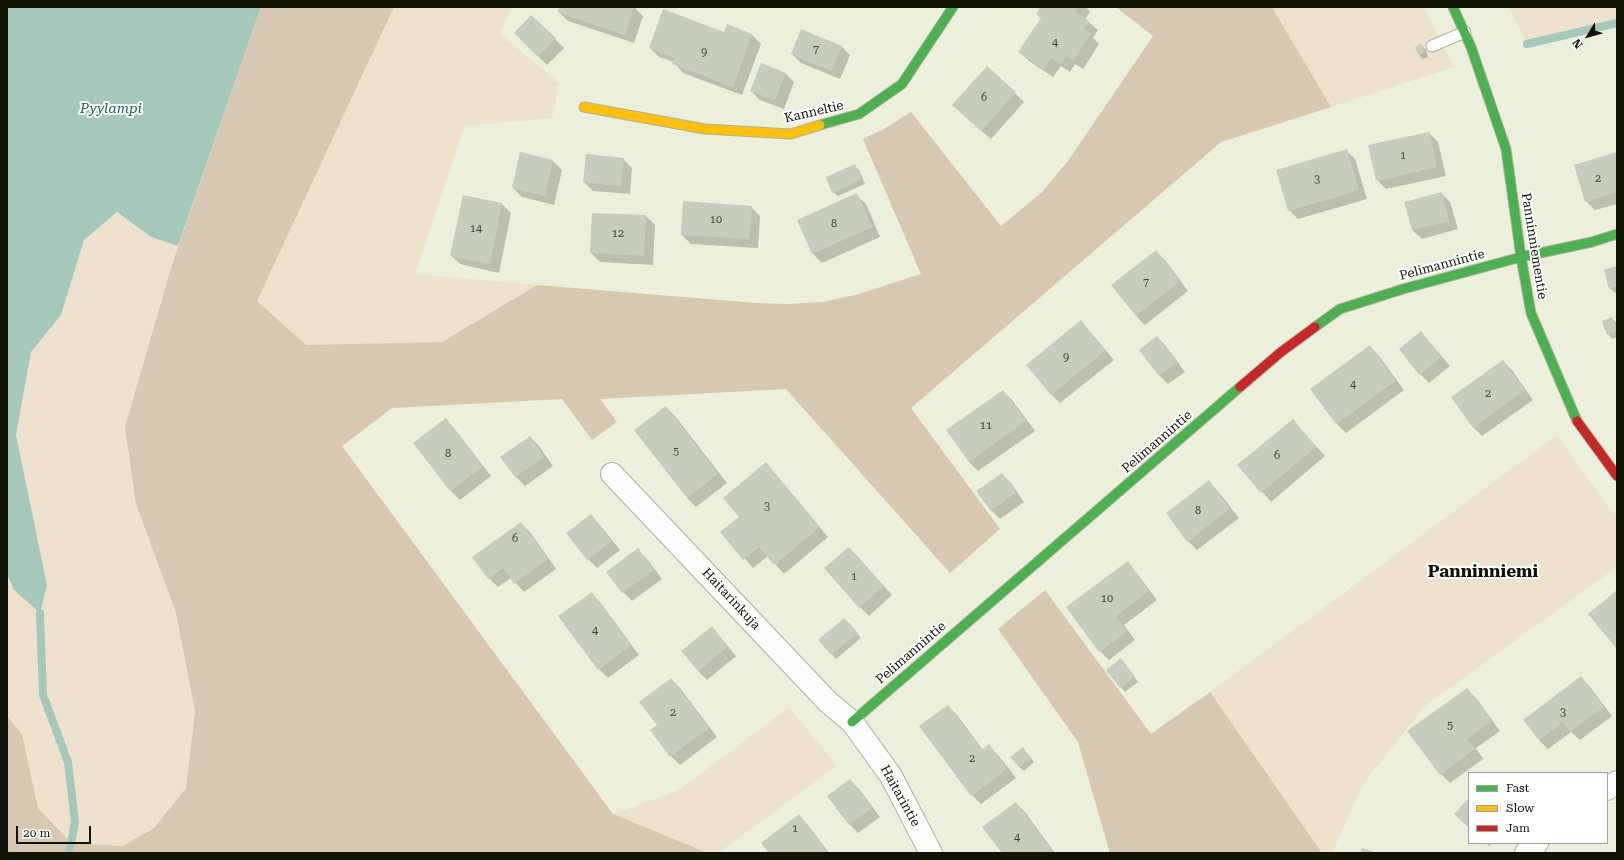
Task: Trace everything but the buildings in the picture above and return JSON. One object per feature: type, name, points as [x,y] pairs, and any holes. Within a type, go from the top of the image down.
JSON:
[{"type":"street","name":"Kanneltie","points":[[584,107],[705,129],[791,134],[859,114],[902,84],[953,7]]},
{"type":"street","name":"Panninniementie","points":[[1453,7],[1472,47],[1506,149],[1521,257],[1531,313],[1576,420],[1617,476]]},
{"type":"street","name":"Pelimannintie","points":[[852,722],[1281,352],[1340,309],[1403,289],[1521,257],[1592,242],[1617,234]]},
{"type":"street","name":"Haitarinkuja","points":[[612,474],[828,702],[852,722]]},
{"type":"street","name":"Haitarintie","points":[[852,722],[892,776],[931,853]]},
{"type":"street","points":[[1608,788],[1617,782]]},
{"type":"street","points":[[1526,853],[1536,844]]},
{"type":"lane","points":[[1432,46],[1465,32]]},
{"type":"shaded area","points":[[261,7],[136,504],[176,613],[195,711],[186,788],[154,828],[123,846],[71,843],[38,808],[22,734],[7,716],[7,574],[14,590],[40,613],[47,585],[16,435],[31,352],[61,315],[84,240],[117,212],[151,237],[178,246]]},
{"type":"shaded area","points":[[261,7],[394,7],[257,301],[306,345],[442,342],[537,285],[756,303],[787,304],[823,302],[859,294],[921,274],[863,139],[886,128],[911,112],[1001,226],[1042,192],[1068,161],[1153,36],[1116,7],[1272,7],[1331,107],[1221,142],[911,408],[1000,529],[950,573],[786,389],[600,399],[617,422],[592,440],[562,399],[392,408],[342,446],[613,814],[708,853],[7,853],[7,716],[22,734],[38,808],[71,843],[123,846],[154,828],[186,788],[195,711],[176,613],[136,504],[125,427],[172,265]]},
{"type":"shaded area","points":[[394,7],[512,7],[500,34],[559,83],[552,118],[465,126],[415,274],[537,285],[442,342],[305,345],[257,301]]},
{"type":"shaded area","points":[[1272,7],[1424,7],[1454,67],[1331,107]]},
{"type":"shaded area","points":[[1509,7],[1617,7],[1617,23],[1527,44]]},
{"type":"shaded area","points":[[1557,435],[1607,505],[1617,516],[1617,567],[1425,706],[1363,784],[1332,853],[1322,853],[1210,692]]},
{"type":"shaded area","points":[[1045,590],[1151,734],[1210,692],[1322,853],[1110,853],[1078,742],[998,629]]},
{"type":"shaded area","points":[[789,707],[837,766],[718,853],[708,853],[613,814],[679,790]]},
{"type":"water","name":"Pyylampi","points":[[7,7],[261,7],[178,246],[151,237],[117,212],[84,240],[61,315],[31,352],[16,435],[47,585],[40,613],[14,590],[7,574]]},
{"type":"waterway","points":[[1527,44],[1617,23]]},
{"type":"waterway","points":[[40,613],[43,695],[68,762],[75,822],[69,853]]},
{"type":"traffic: fast","points":[[820,125],[859,114],[902,84],[953,7]]},
{"type":"traffic: fast","points":[[1453,7],[1471,47],[1506,149],[1521,257],[1531,313],[1577,421]]},
{"type":"traffic: fast","points":[[1315,327],[1340,309],[1403,289],[1521,257],[1592,242],[1617,234]]},
{"type":"traffic: fast","points":[[852,722],[1240,387]]},
{"type":"traffic: slow","points":[[584,107],[705,129],[791,134],[820,125]]},
{"type":"traffic: jam","points":[[1240,387],[1281,352],[1315,327]]},
{"type":"traffic: jam","points":[[1577,421],[1617,476]]},
{"type":"district","name":"Panninniemi","points":[[1483,572]]}]
